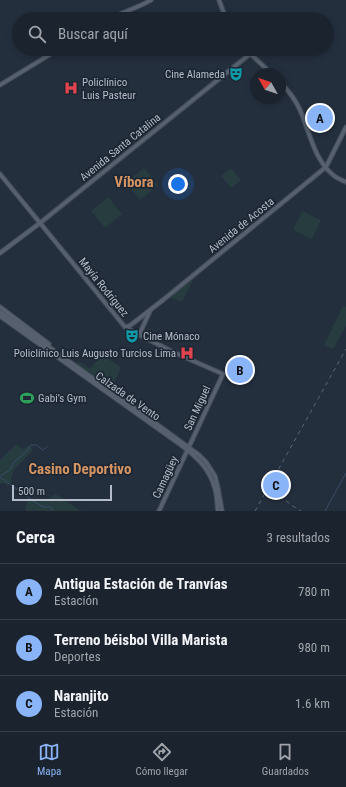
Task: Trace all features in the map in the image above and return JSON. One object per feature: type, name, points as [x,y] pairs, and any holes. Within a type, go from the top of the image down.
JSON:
[{"type":"main road","points":[[126,12],[140,7],[151,0]]},
{"type":"main road","points":[[219,0],[223,12]]},
{"type":"main road","points":[[0,85],[48,56]]},
{"type":"main road","name":"Avenida Santa Catalina","points":[[0,253],[40,223],[247,56]]},
{"type":"main road","points":[[252,56],[265,68]]},
{"type":"main road","points":[[286,90],[297,105],[322,162],[335,177],[346,182]]},
{"type":"main road","name":"Avenida de Acosta","points":[[124,327],[132,324],[151,310],[326,167],[346,127]]},
{"type":"main road","points":[[322,162],[330,160]]},
{"type":"main road","name":"Mayía Rodríguez","points":[[0,174],[124,327],[173,352],[223,374]]},
{"type":"main road","points":[[0,308],[18,328]]},
{"type":"main road","name":"Calzada de Vento","points":[[0,308],[48,344],[51,349]]},
{"type":"main road","points":[[139,335],[151,310]]},
{"type":"main road","name":"Calzada de Vento","points":[[0,312],[189,449],[208,469],[220,510]]},
{"type":"main road","name":"Calzada de Vento","points":[[0,316],[189,449]]},
{"type":"main road","points":[[130,330],[129,328],[132,324]]},
{"type":"main road","name":"San Miguel","points":[[189,449],[223,374]]},
{"type":"main road","name":"Camagüey","points":[[159,511],[189,449]]},
{"type":"green space","points":[[144,168],[158,185],[140,200],[126,182]]},
{"type":"green space","points":[[231,168],[241,180],[231,188],[221,176]]},
{"type":"green space","points":[[108,197],[122,214],[105,228],[91,211]]},
{"type":"green space","points":[[302,211],[321,220],[312,239],[293,230]]},
{"type":"green space","points":[[193,278],[182,302],[170,297]]},
{"type":"green space","points":[[343,306],[346,307],[346,326],[333,349],[324,345]]},
{"type":"green space","points":[[102,355],[121,367],[110,390],[75,364],[78,361],[90,369]]},
{"type":"green space","points":[[236,359],[247,364],[251,374],[246,384],[227,375]]},
{"type":"green space","points":[[16,444],[23,449],[28,446],[32,448],[32,451],[14,470],[11,479],[12,482],[8,486],[0,483],[0,460]]},
{"type":"green space","points":[[55,494],[81,511],[25,511],[27,502],[32,499],[39,502],[50,498]]},
{"type":"waterway","points":[[0,476],[10,470],[14,462],[26,452],[31,445],[36,445],[43,450],[47,447]]},
{"type":"waterway","points":[[325,511],[346,473]]},
{"type":"waterway","points":[[0,477],[33,501],[43,507],[51,507],[53,511]]},
{"type":"railway","points":[[255,511],[346,349]]},
{"type":"railway","points":[[278,472],[278,491],[285,500],[301,511]]},
{"type":"place","name":"Cine Alameda","points":[[236,74]]},
{"type":"place","name":"Policlínico Luis Pasteur","points":[[71,88]]},
{"type":"place","name":"Antigua Estación de Tranvías","points":[[320,118]]},
{"type":"place","name":"Cine Mónaco","points":[[132,336]]},
{"type":"place","name":"Policlínico Luis Augusto Turcios Lima","points":[[187,353]]},
{"type":"place","name":"Terreno béisbol Villa Marista","points":[[240,370]]},
{"type":"place","name":"Gabi’s Gym","points":[[27,398]]},
{"type":"place","name":"Naranjito","points":[[276,485]]},
{"type":"district","name":"Víbora","points":[[134,182]]},
{"type":"district","name":"Casino Deportivo","points":[[80,469]]}]
